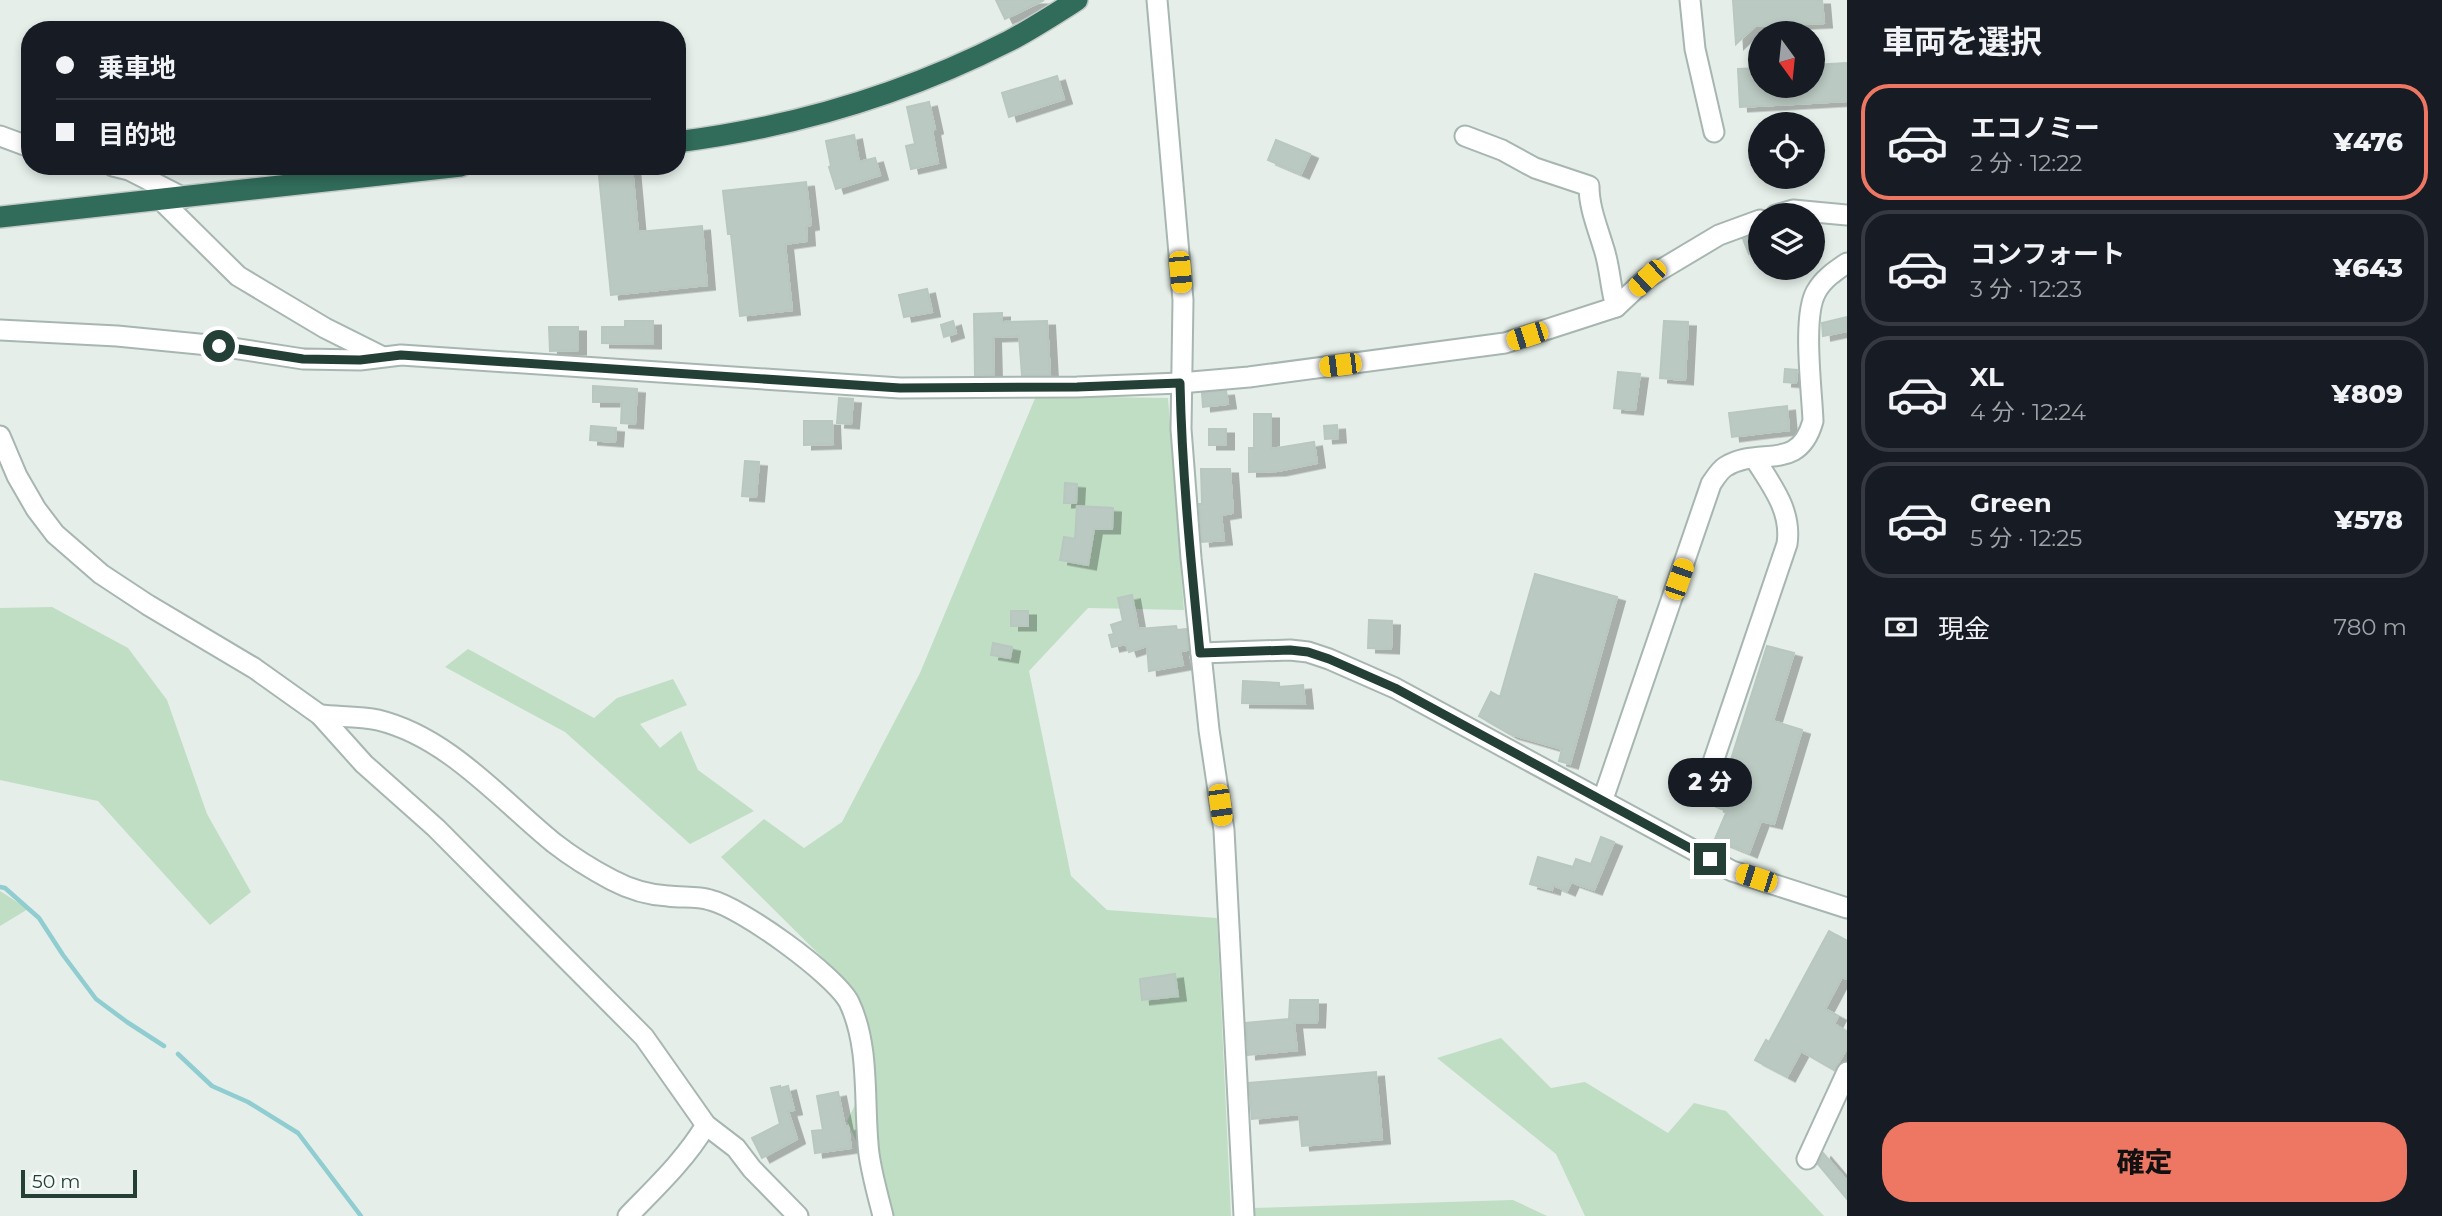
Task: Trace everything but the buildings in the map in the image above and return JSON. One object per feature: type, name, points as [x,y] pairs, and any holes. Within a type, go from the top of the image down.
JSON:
[{"type":"highway","points":[[686,141],[768,128],[884,95],[1011,40],[1077,0]]},
{"type":"highway","points":[[0,217],[383,175]]},
{"type":"street","points":[[1157,0],[1183,300],[1181,429],[1191,558],[1200,653],[1224,830],[1244,1216]]},
{"type":"street","points":[[1690,0],[1695,49],[1714,132]]},
{"type":"street","points":[[0,136],[21,144]]},
{"type":"street","points":[[1465,136],[1502,150],[1535,167],[1589,186],[1597,233],[1603,245],[1616,307]]},
{"type":"street","points":[[139,175],[184,198]]},
{"type":"street","points":[[162,200],[238,276],[325,328],[381,356]]},
{"type":"street","points":[[1825,213],[1847,215]]},
{"type":"street","points":[[0,330],[117,336],[219,346],[303,359],[360,360],[401,355],[900,388],[1077,387],[1180,383],[1249,377],[1505,343],[1616,307],[1647,278],[1719,235],[1748,224]]},
{"type":"street","points":[[1603,799],[1711,484],[1723,468],[1736,462],[1789,454],[1800,448],[1809,435],[1813,421],[1809,315],[1815,293],[1829,274],[1847,263]]},
{"type":"street","points":[[0,436],[17,476],[36,509],[55,534],[101,574],[254,668],[320,715],[364,764],[436,828],[644,1037],[706,1125],[736,1148],[752,1169],[798,1216]]},
{"type":"street","points":[[1710,771],[1787,544],[1790,528],[1787,515],[1755,459]]},
{"type":"street","points":[[1200,653],[1290,650],[1329,659],[1395,688],[1732,870],[1847,908]]},
{"type":"street","points":[[320,715],[376,719],[413,733],[479,777],[556,844],[614,881],[654,895],[710,900],[734,908],[810,963],[840,990],[849,1002],[861,1043],[869,1155],[883,1216]]},
{"type":"street","points":[[1807,1159],[1847,1072]]},
{"type":"street","points":[[628,1216],[692,1147],[706,1125]]},
{"type":"green space","points":[[1036,396],[1168,398],[1184,610],[1088,608],[1029,671],[1071,876],[1107,910],[1217,918],[1231,1216],[890,1216],[847,1121],[869,1077],[865,1033],[847,982],[721,857],[764,819],[804,848],[842,822],[920,673]]},
{"type":"green space","points":[[52,607],[128,648],[167,700],[207,814],[251,892],[210,925],[98,801],[0,780],[0,608]]},
{"type":"green space","points":[[468,649],[594,718],[617,698],[673,679],[687,705],[640,724],[660,748],[681,731],[698,770],[754,811],[690,844],[565,732],[445,667]]},
{"type":"green space","points":[[0,891],[28,909],[0,926]]},
{"type":"green space","points":[[1501,1038],[1551,1088],[1585,1082],[1668,1133],[1694,1103],[1726,1111],[1824,1216],[1585,1216],[1556,1154],[1437,1058]]},
{"type":"green space","points":[[1513,1200],[1547,1216],[1253,1216],[1252,1208]]},
{"type":"waterway","points":[[0,887],[5,888],[39,918],[96,999],[164,1046]]},
{"type":"waterway","points":[[178,1054],[212,1086],[248,1102],[298,1133],[361,1216]]},
{"type":"route","points":[[219,346],[303,359],[360,360],[401,355],[900,388],[1077,387],[1180,383],[1181,429],[1200,653],[1290,650],[1329,659],[1395,688],[1710,859]]}]
